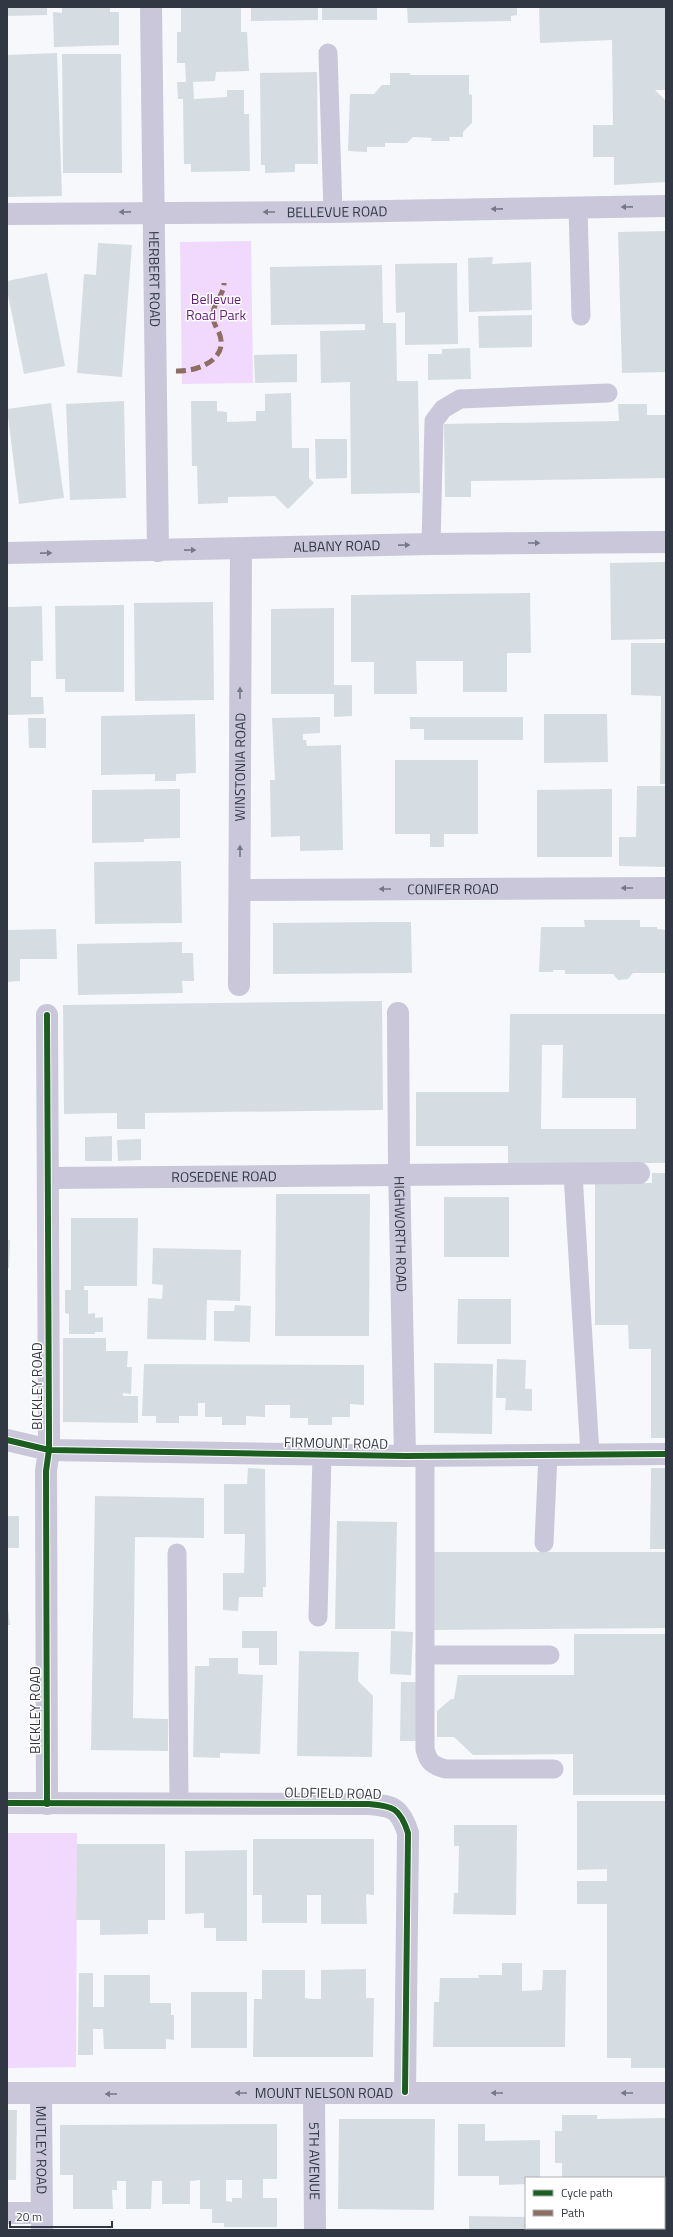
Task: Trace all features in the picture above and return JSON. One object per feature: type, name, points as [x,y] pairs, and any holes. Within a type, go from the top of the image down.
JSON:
[{"type":"street","name":"HERBERT ROAD","points":[[151,7],[158,551]]},
{"type":"street","name":"BELLEVUE ROAD","points":[[7,214],[334,212],[666,206]]},
{"type":"street","name":"ALBANY ROAD","points":[[7,553],[158,551],[431,544],[666,542]]},
{"type":"street","name":"WINSTONIA ROAD","points":[[239,985],[241,549]]},
{"type":"street","name":"CONIFER ROAD","points":[[240,890],[666,888]]},
{"type":"street","name":"HIGHWORTH ROAD","points":[[398,1013],[399,1174],[415,1456]]},
{"type":"street","name":"BICKLEY ROAD","points":[[47,1804],[46,1471],[49,1450],[48,1016]]},
{"type":"street","name":"ROSEDENE ROAD","points":[[48,1178],[639,1173]]},
{"type":"street","name":"FIRMOUNT ROAD","points":[[7,1440],[49,1450],[415,1456],[666,1454]]},
{"type":"street","name":"OLDFIELD ROAD","points":[[7,1803],[369,1804],[390,1806],[402,1817],[408,1839],[405,2092]]},
{"type":"street","name":"MOUNT NELSON ROAD","points":[[7,2093],[666,2093]]},
{"type":"street","name":"5TH AVENUE","points":[[314,2093],[315,2230]]},
{"type":"street","name":"MUTLEY ROAD","points":[[41,2094],[42,2221]]},
{"type":"street","points":[[7,2213],[42,2221]]},
{"type":"lane","points":[[328,53],[334,212]]},
{"type":"lane","points":[[578,208],[581,316]]},
{"type":"lane","points":[[431,544],[434,421],[443,409],[460,399],[608,393]]},
{"type":"lane","points":[[573,1174],[590,1454]]},
{"type":"lane","points":[[318,1617],[322,1454]]},
{"type":"lane","points":[[544,1543],[548,1455]]},
{"type":"lane","points":[[415,1456],[425,1655],[425,1749],[428,1760],[435,1767],[446,1769],[554,1769]]},
{"type":"lane","points":[[177,1553],[179,1804]]},
{"type":"lane","points":[[425,1655],[550,1655]]},
{"type":"green space","name":"Bellevue Road Park","points":[[251,241],[253,383],[182,384],[180,242]]},
{"type":"green space","points":[[7,1833],[77,1833],[76,2067],[7,2068]]},
{"type":"building","points":[[7,7],[47,7],[47,15],[7,16]]},
{"type":"building","points":[[62,7],[110,7],[110,12],[119,12],[119,45],[54,47],[53,12],[62,13]]},
{"type":"building","points":[[181,7],[241,7],[241,32],[247,32],[249,71],[216,72],[215,81],[193,82],[194,99],[227,97],[227,90],[244,90],[244,114],[249,114],[250,171],[191,172],[191,164],[184,164],[183,99],[178,99],[177,82],[186,82],[185,63],[177,63],[177,32],[181,32]]},
{"type":"building","points":[[251,7],[318,7],[318,20],[251,21]]},
{"type":"building","points":[[322,7],[377,7],[377,20],[322,20]]},
{"type":"building","points":[[407,7],[517,7],[517,15],[511,16],[511,21],[408,23]]},
{"type":"building","points":[[539,7],[666,7],[666,90],[655,90],[666,101],[666,182],[614,185],[614,157],[593,157],[593,125],[613,125],[612,40],[540,43]]},
{"type":"building","points":[[57,53],[62,196],[7,197],[7,55]]},
{"type":"building","points":[[62,54],[121,54],[122,173],[63,173]]},
{"type":"building","points":[[317,72],[318,164],[295,164],[295,172],[265,173],[265,165],[261,165],[260,73]]},
{"type":"building","points":[[390,73],[410,73],[410,75],[469,75],[469,94],[472,95],[472,123],[463,132],[463,137],[449,137],[450,141],[431,141],[432,138],[413,137],[407,143],[385,143],[385,147],[367,147],[367,152],[348,151],[350,94],[374,94],[382,85],[390,85]]},
{"type":"building","points":[[666,231],[666,372],[622,373],[618,232]]},
{"type":"building","points":[[98,243],[132,245],[122,377],[77,373],[84,274],[96,275]]},
{"type":"building","points":[[493,257],[492,264],[531,262],[532,310],[469,312],[468,258]]},
{"type":"building","points":[[457,263],[458,344],[405,345],[405,312],[396,313],[395,264]]},
{"type":"building","points":[[382,265],[383,323],[396,323],[397,381],[418,381],[420,493],[351,494],[350,382],[321,383],[320,331],[365,330],[365,324],[271,325],[270,267]]},
{"type":"building","points":[[47,273],[65,366],[24,374],[7,290],[7,281]]},
{"type":"building","points":[[532,315],[532,347],[479,348],[478,316]]},
{"type":"building","points":[[470,348],[471,379],[428,380],[428,354],[442,354],[442,349]]},
{"type":"building","points":[[297,354],[297,382],[255,383],[254,355]]},
{"type":"building","points":[[291,393],[292,448],[309,448],[309,478],[314,483],[288,509],[275,496],[228,497],[228,503],[198,504],[197,466],[192,466],[191,401],[217,401],[217,411],[227,412],[227,422],[256,421],[256,411],[265,411],[265,394]]},
{"type":"building","points":[[124,401],[126,498],[70,500],[66,404]]},
{"type":"building","points":[[51,403],[64,498],[19,504],[7,409]]},
{"type":"building","points":[[618,404],[647,404],[647,415],[666,415],[666,478],[471,481],[471,497],[445,497],[444,424],[619,421]]},
{"type":"building","points":[[315,439],[347,439],[347,478],[316,479]]},
{"type":"building","points":[[666,562],[666,639],[611,640],[610,563]]},
{"type":"building","points":[[530,593],[531,653],[507,653],[507,692],[463,692],[463,661],[416,661],[417,694],[374,694],[374,662],[351,662],[351,595]]},
{"type":"building","points":[[213,602],[214,700],[135,701],[134,603]]},
{"type":"building","points":[[124,605],[124,692],[65,692],[65,679],[56,679],[55,606]]},
{"type":"building","points":[[42,606],[43,661],[31,661],[31,697],[43,697],[44,714],[7,715],[7,607]]},
{"type":"building","points":[[334,608],[334,685],[352,685],[352,716],[334,717],[334,694],[271,694],[271,609]]},
{"type":"building","points":[[631,643],[666,643],[666,784],[660,784],[661,696],[631,695]]},
{"type":"building","points":[[195,714],[196,773],[176,774],[176,781],[155,781],[155,774],[101,775],[101,716]]},
{"type":"building","points":[[544,714],[607,714],[608,762],[544,763]]},
{"type":"building","points":[[320,717],[320,733],[303,734],[303,740],[306,740],[307,746],[341,745],[343,850],[300,851],[300,836],[271,837],[270,780],[275,780],[272,718]]},
{"type":"building","points":[[410,717],[523,717],[523,740],[424,740],[424,729],[410,729]]},
{"type":"building","points":[[28,718],[46,718],[46,748],[29,748]]},
{"type":"building","points":[[395,760],[478,760],[478,834],[444,834],[444,847],[430,847],[430,834],[395,834]]},
{"type":"building","points":[[637,786],[666,786],[666,867],[619,866],[619,837],[636,837]]},
{"type":"building","points":[[180,789],[180,838],[144,839],[144,842],[92,843],[92,790]]},
{"type":"building","points":[[612,789],[612,857],[537,857],[537,790]]},
{"type":"building","points":[[181,861],[182,923],[95,924],[94,862]]},
{"type":"building","points":[[584,920],[640,920],[640,927],[657,927],[657,929],[666,930],[666,973],[633,973],[628,979],[618,980],[613,974],[565,974],[565,970],[539,972],[541,927],[585,927]]},
{"type":"building","points":[[411,922],[412,973],[273,974],[273,923]]},
{"type":"building","points":[[56,929],[57,959],[20,959],[20,981],[7,982],[7,930]]},
{"type":"building","points":[[182,942],[182,953],[193,953],[194,981],[182,981],[183,993],[78,995],[77,944]]},
{"type":"building","points":[[382,1001],[383,1110],[145,1113],[145,1129],[117,1129],[117,1113],[64,1114],[63,1005]]},
{"type":"building","points":[[510,1014],[666,1014],[666,1163],[508,1163],[508,1146],[416,1146],[416,1092],[509,1092]],"holes":[[[542,1045],[563,1045],[562,1098],[636,1098],[636,1129],[541,1129]]]},
{"type":"building","points":[[112,1136],[112,1161],[85,1161],[85,1137]]},
{"type":"building","points":[[141,1139],[141,1160],[118,1161],[117,1140]]},
{"type":"building","points":[[652,1173],[666,1173],[666,1438],[651,1438],[651,1349],[629,1349],[628,1325],[595,1325],[595,1183],[652,1183]]},
{"type":"building","points":[[276,1194],[370,1194],[369,1336],[275,1336]]},
{"type":"building","points":[[444,1197],[509,1197],[509,1257],[444,1257]]},
{"type":"building","points":[[71,1218],[138,1218],[137,1286],[84,1286],[84,1290],[88,1290],[88,1314],[95,1313],[95,1318],[103,1317],[103,1332],[95,1332],[95,1334],[69,1334],[69,1314],[65,1313],[65,1290],[71,1290]]},
{"type":"building","points":[[7,1240],[10,1240],[9,1268],[7,1268]]},
{"type":"building","points":[[153,1248],[241,1250],[240,1301],[207,1300],[206,1340],[147,1339],[148,1298],[162,1299],[163,1285],[152,1284]]},
{"type":"building","points":[[458,1299],[511,1299],[511,1344],[457,1344]]},
{"type":"building","points":[[235,1305],[251,1306],[250,1342],[214,1341],[214,1311],[234,1311]]},
{"type":"building","points":[[63,1338],[106,1338],[106,1351],[128,1351],[127,1367],[132,1367],[131,1394],[123,1393],[123,1396],[138,1396],[138,1423],[63,1422]]},
{"type":"building","points":[[497,1359],[526,1360],[525,1389],[532,1389],[532,1411],[505,1410],[506,1398],[496,1398]]},
{"type":"building","points":[[434,1363],[493,1364],[492,1434],[434,1433]]},
{"type":"building","points":[[144,1364],[364,1365],[364,1405],[350,1404],[350,1417],[332,1417],[332,1425],[308,1425],[308,1418],[290,1418],[290,1405],[265,1405],[265,1417],[246,1416],[246,1425],[222,1425],[222,1417],[205,1417],[205,1403],[198,1403],[198,1416],[179,1416],[179,1423],[156,1423],[156,1416],[142,1416]]},
{"type":"building","points":[[248,1468],[265,1469],[266,1587],[263,1587],[263,1597],[239,1597],[238,1611],[223,1610],[223,1573],[244,1573],[245,1534],[224,1534],[224,1484],[247,1484]]},
{"type":"building","points":[[651,1468],[666,1468],[666,1549],[650,1549]]},
{"type":"building","points":[[95,1496],[204,1498],[204,1538],[135,1537],[133,1718],[168,1719],[168,1751],[91,1750]]},
{"type":"building","points":[[7,1516],[19,1516],[19,1548],[7,1548]]},
{"type":"building","points":[[337,1521],[397,1522],[395,1629],[335,1629]]},
{"type":"building","points":[[434,1552],[666,1552],[666,1628],[434,1630]]},
{"type":"building","points":[[7,1601],[10,1625],[7,1625]]},
{"type":"building","points":[[242,1631],[277,1631],[277,1665],[259,1665],[259,1648],[242,1648]]},
{"type":"building","points":[[391,1631],[413,1632],[411,1675],[390,1674]]},
{"type":"building","points":[[574,1634],[666,1634],[666,1795],[573,1795],[573,1754],[473,1755],[454,1737],[437,1737],[437,1711],[451,1699],[454,1699],[458,1675],[574,1675]]},
{"type":"building","points":[[299,1651],[359,1652],[358,1681],[373,1696],[372,1757],[297,1756]]},
{"type":"building","points":[[209,1658],[238,1658],[238,1674],[263,1675],[260,1754],[220,1753],[220,1758],[193,1757],[195,1666],[209,1666]]},
{"type":"building","points":[[401,1682],[419,1682],[418,1741],[400,1741]]},
{"type":"building","points":[[577,1801],[666,1801],[666,2068],[631,2068],[631,2058],[607,2058],[607,1904],[577,1904],[577,1881],[607,1881],[607,1869],[577,1870]]},
{"type":"building","points":[[454,1825],[517,1825],[516,1915],[453,1914],[454,1893],[458,1893],[459,1846],[454,1846]]},
{"type":"building","points":[[253,1839],[374,1839],[374,1895],[366,1894],[367,1924],[321,1924],[321,1895],[307,1895],[307,1923],[262,1923],[262,1895],[253,1895]]},
{"type":"building","points":[[77,1844],[165,1844],[165,1920],[148,1920],[148,1934],[100,1935],[100,1920],[76,1920]]},
{"type":"building","points":[[247,1850],[247,1941],[216,1941],[216,1928],[204,1928],[204,1913],[185,1914],[185,1851]]},
{"type":"building","points":[[502,1963],[522,1963],[522,1991],[542,1990],[543,1970],[566,1970],[565,2047],[433,2047],[434,2002],[439,2002],[440,1978],[479,1978],[478,1975],[502,1975]]},
{"type":"building","points":[[366,1969],[366,1998],[374,1998],[373,2057],[253,2057],[254,1999],[262,1999],[262,1970],[305,1970],[305,1998],[321,1999],[321,1970]]},
{"type":"building","points":[[79,1973],[93,1973],[93,2007],[104,2007],[104,1975],[150,1975],[150,2003],[171,2003],[171,2015],[174,2015],[174,2040],[166,2039],[166,2049],[104,2049],[103,2029],[93,2029],[93,2055],[78,2055]]},
{"type":"building","points":[[191,1992],[247,1992],[247,2048],[191,2048]]},
{"type":"building","points":[[7,2110],[17,2110],[16,2180],[7,2180]]},
{"type":"building","points":[[562,2115],[597,2115],[597,2119],[666,2118],[666,2178],[562,2177],[562,2163],[555,2163],[555,2131],[562,2131]]},
{"type":"building","points":[[339,2119],[435,2119],[434,2210],[338,2209]]},
{"type":"building","points":[[277,2124],[277,2179],[263,2179],[263,2198],[277,2198],[277,2227],[224,2227],[224,2223],[212,2223],[212,2209],[200,2209],[200,2180],[190,2181],[190,2204],[162,2204],[162,2181],[152,2181],[151,2209],[126,2209],[126,2181],[117,2181],[117,2190],[112,2190],[113,2209],[73,2209],[73,2175],[60,2175],[60,2125]],"holes":[[[226,2180],[242,2180],[242,2198],[232,2198],[232,2202],[226,2201]]]},
{"type":"building","points":[[458,2124],[485,2124],[485,2141],[540,2140],[540,2177],[525,2177],[525,2184],[499,2185],[499,2176],[458,2176]]},
{"type":"building","points":[[469,2216],[525,2217],[525,2229],[665,2229],[666,2218],[666,2230],[469,2230]]},
{"type":"marked path","points":[[176,371],[191,370],[199,367],[213,360],[218,354],[221,348],[221,340],[213,318],[213,310],[224,287],[224,283]]},
{"type":"cycle path","points":[[47,1015],[49,1450],[46,1471],[47,1804]]},
{"type":"cycle path","points":[[7,1440],[49,1450],[405,1456],[666,1454]]},
{"type":"cycle path","points":[[7,1803],[369,1804],[390,1807],[402,1818],[408,1833],[405,2092]]}]
